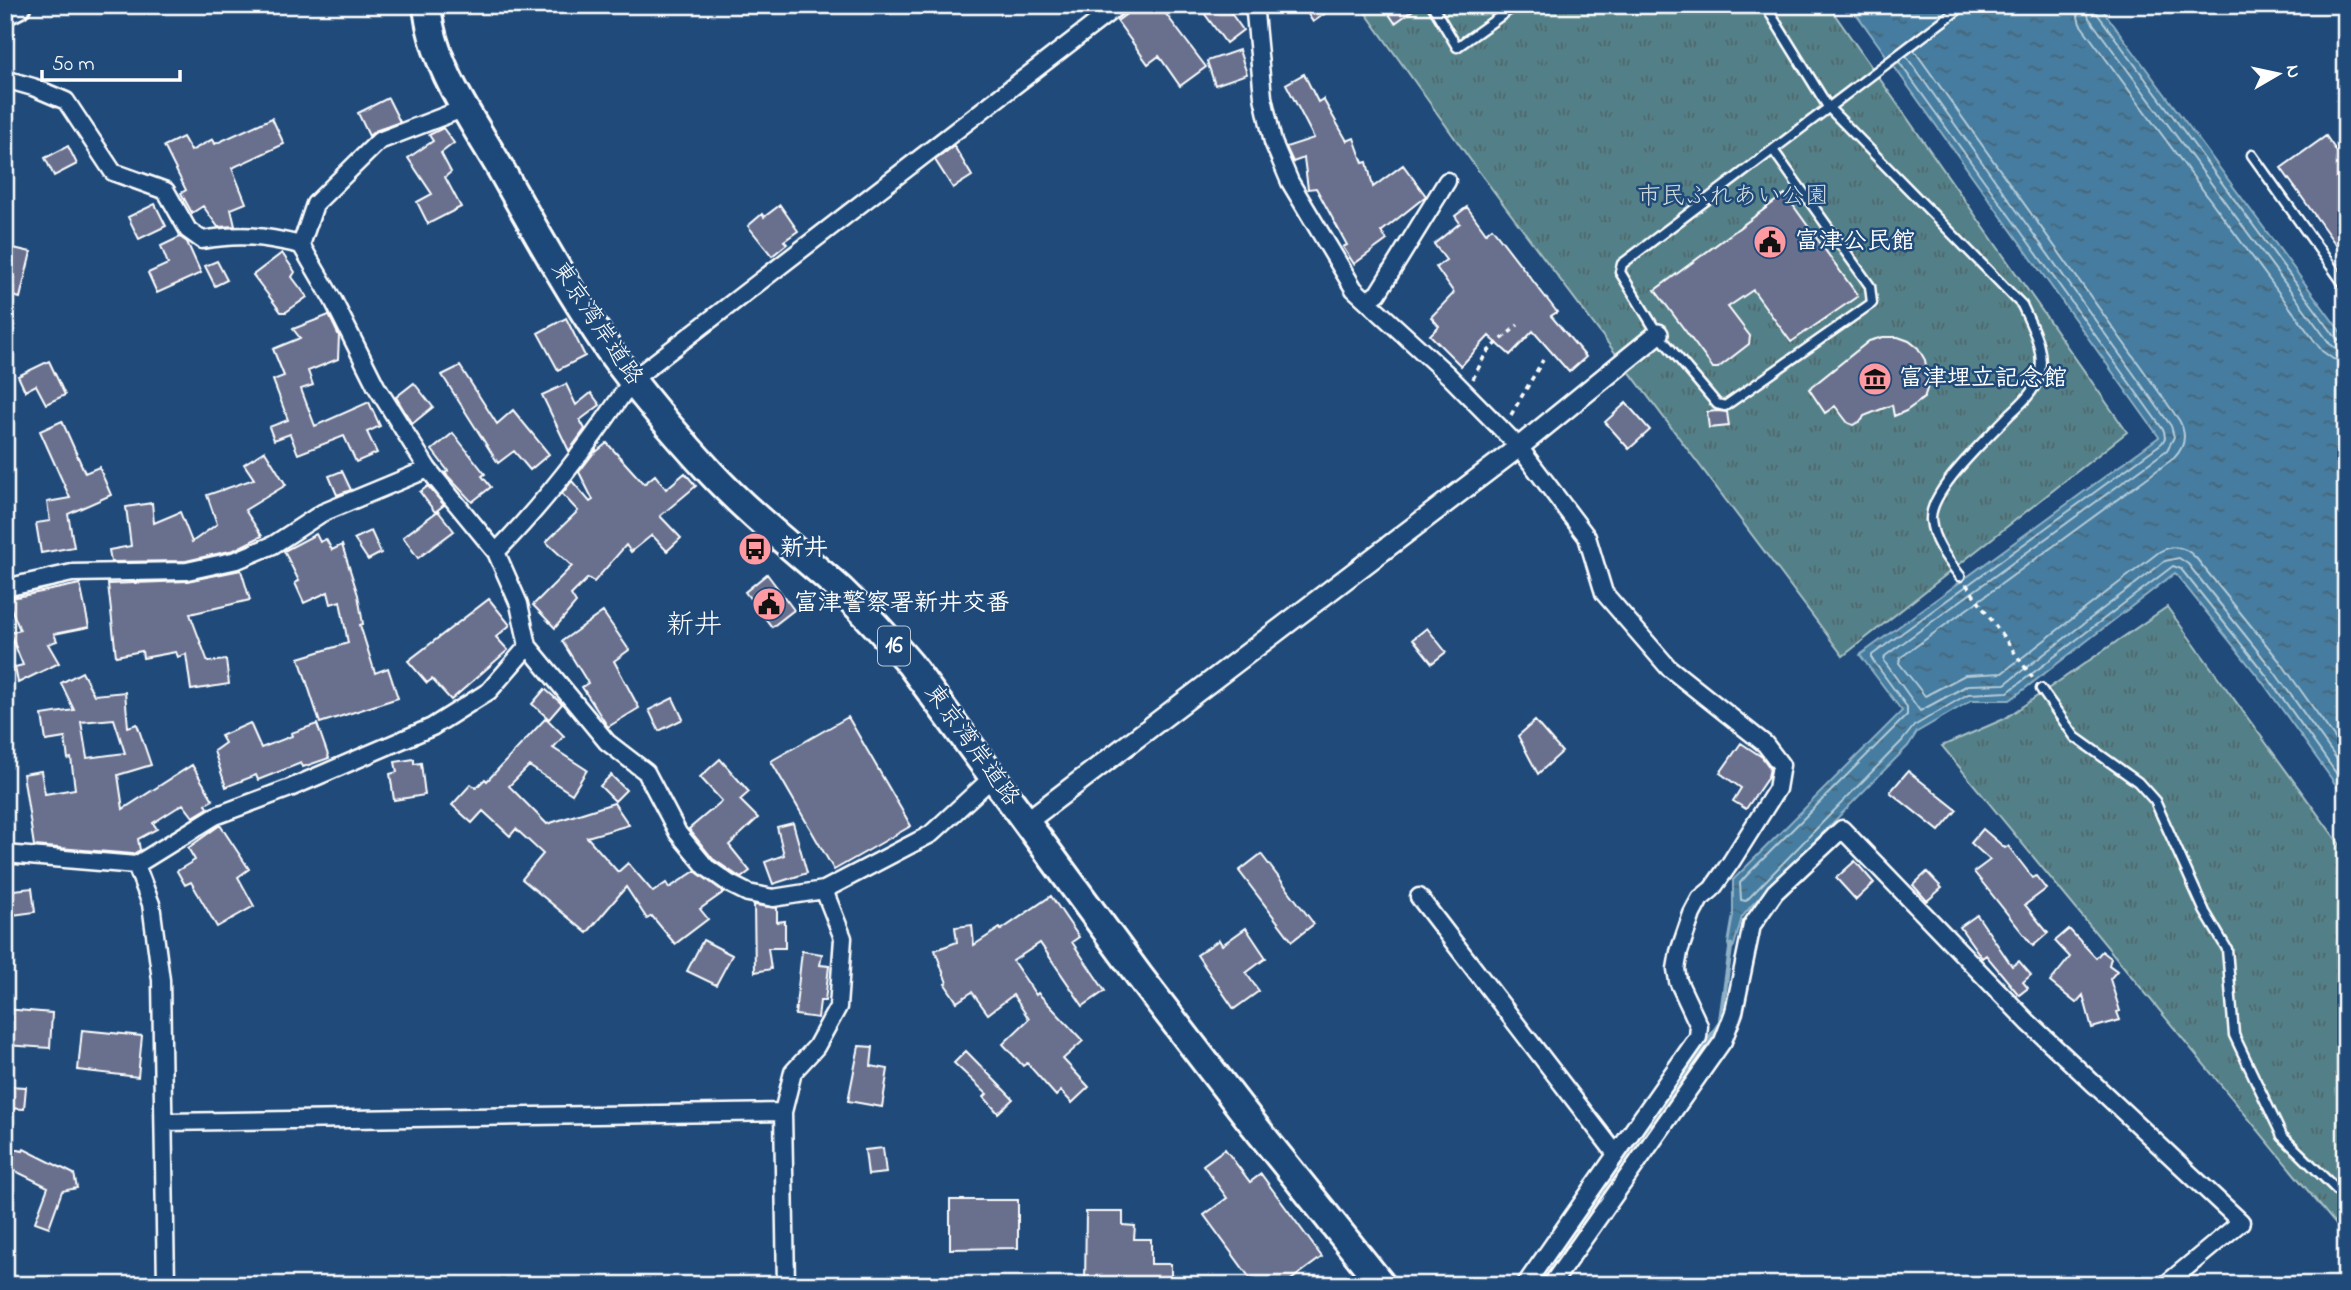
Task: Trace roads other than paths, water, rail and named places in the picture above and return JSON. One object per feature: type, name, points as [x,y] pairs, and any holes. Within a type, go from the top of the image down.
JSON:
[{"type":"highway","points":[[5,11],[17,5]]},
{"type":"highway","name":"東京湾岸道路","points":[[427,5],[428,23],[438,56],[465,108],[566,284],[610,351],[710,472],[756,518],[840,590],[877,626],[910,664],[1140,977],[1382,1285]]},
{"type":"street","points":[[496,552],[534,514],[587,447],[632,380],[1119,5]]},
{"type":"street","points":[[1252,5],[1263,97],[1273,142],[1290,182],[1354,289],[1468,394],[1519,447],[1587,537],[1604,593],[1668,667],[1765,744],[1781,765],[1777,789],[1731,862],[1712,889],[1700,900],[1692,914],[1679,952],[1676,968],[1678,981],[1699,1026],[1698,1037],[1525,1285]]},
{"type":"street","points":[[5,79],[66,101],[113,172],[166,191],[188,230],[202,240],[231,235],[270,238],[301,245],[333,300],[376,386],[428,469],[496,552],[519,604],[528,646],[607,742],[646,772],[678,833],[706,867],[730,884],[748,893],[773,898],[824,890],[931,834],[993,776]]},
{"type":"street","points":[[301,245],[315,204],[379,141],[465,108]]},
{"type":"street","points":[[1367,301],[1378,293],[1447,181]]},
{"type":"street","points":[[1026,821],[1519,447],[1658,334]]},
{"type":"street","points":[[5,588],[72,573],[187,571],[237,560],[273,545],[322,513],[428,469]]},
{"type":"street","points":[[5,854],[136,865],[215,816],[290,788],[432,727],[489,691],[528,646]]},
{"type":"street","points":[[1552,1285],[1723,1041],[1734,1012],[1752,925],[1775,892],[1842,830],[2029,1023],[2241,1222],[2165,1285]]},
{"type":"street","points":[[136,865],[151,904],[161,980],[166,1285]]},
{"type":"street","points":[[786,1285],[783,1112],[793,1072],[816,1047],[838,1007],[843,938],[824,890]]},
{"type":"street","points":[[1419,897],[1616,1154]]},
{"type":"street","points":[[164,1122],[783,1112]]},
{"type":"lane","points":[[1432,5],[1457,47],[1516,5]]},
{"type":"lane","points":[[1765,5],[1828,107],[2022,305],[2040,344],[2039,376],[2028,396],[1951,477],[1936,500],[1931,519],[1934,530],[1941,551],[1960,576]]},
{"type":"lane","points":[[1773,150],[1870,286],[1872,303],[1725,406],[1717,404],[1658,334],[1620,272],[1622,264],[1964,5]]},
{"type":"lane","points":[[2252,155],[2346,288]]},
{"type":"lane","points":[[2040,689],[2075,737],[2138,782],[2155,801],[2205,912],[2227,949],[2234,1035],[2282,1136],[2346,1199]]},
{"type":"water","points":[[1850,5],[2099,5],[2346,339],[2346,799],[2261,680],[2175,573],[2010,700],[1972,700],[1917,732],[1908,746],[1752,905],[1742,917],[1734,946],[1730,951],[1728,944],[1733,915],[1733,880],[1902,711],[1860,655],[2159,437]]},
{"type":"waterway","points":[[1541,1285],[1720,1023],[1731,945]]},
{"type":"place","name":"富津公民館","points":[[1770,242]]},
{"type":"place","name":"富津埋立記念館","points":[[1875,379]]},
{"type":"place","name":"新井","points":[[755,549]]},
{"type":"place","name":"富津警察署新井交番","points":[[769,604]]},
{"type":"district","name":"新井","points":[[694,626]]},
{"type":"park label","name":"市民ふれあい公園","points":[[1733,197]]}]
